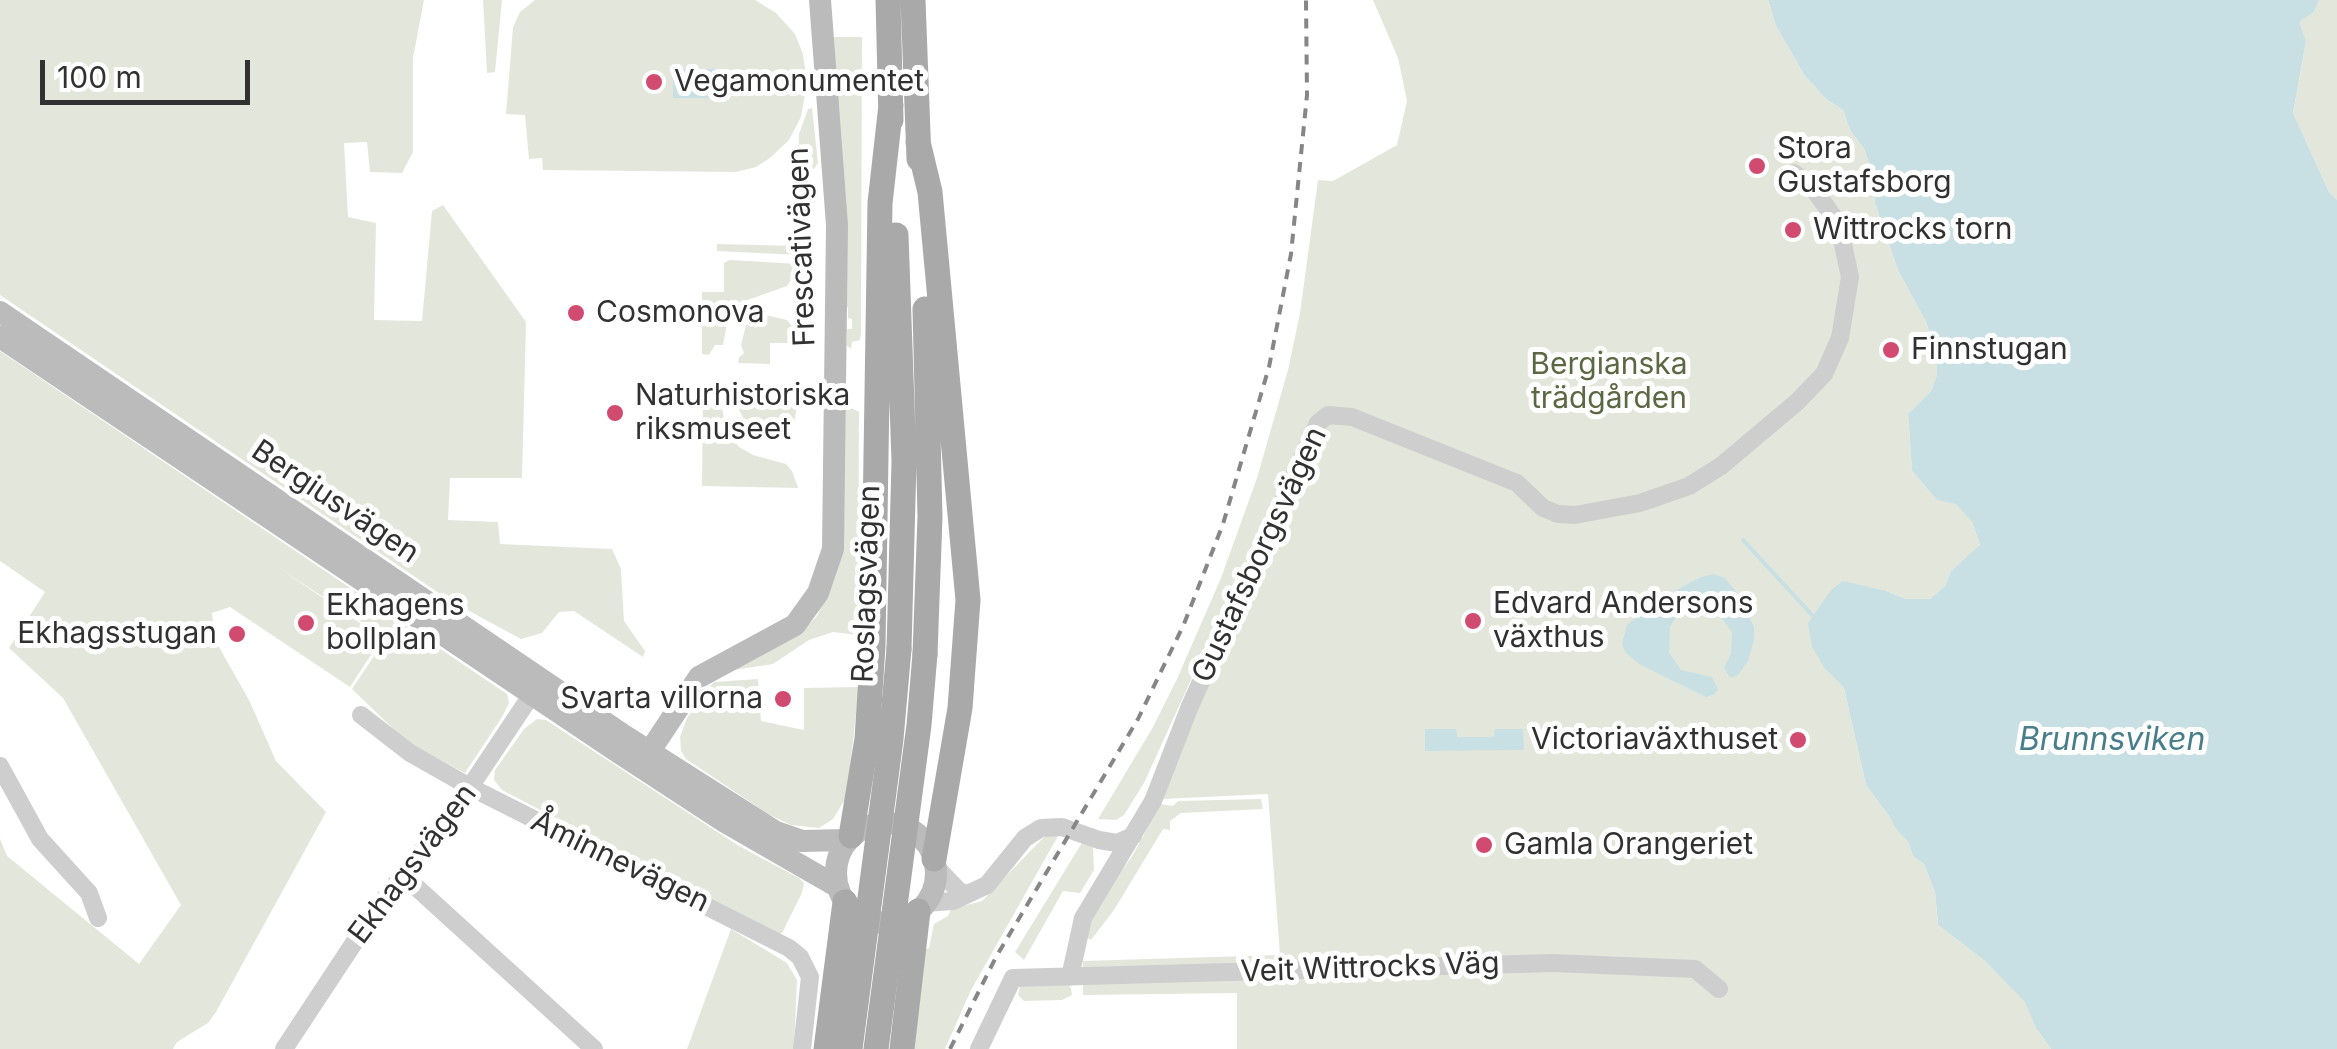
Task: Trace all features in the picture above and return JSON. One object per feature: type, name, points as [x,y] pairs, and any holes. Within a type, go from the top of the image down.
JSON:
[{"type":"main road","name":"Roslagsvägen","points":[[876,1049],[919,726],[912,652],[888,0]]},
{"type":"main road","name":"Roslagsvägen","points":[[850,1049],[891,740],[912,652],[930,517],[914,0]]},
{"type":"main road","points":[[849,838],[867,738],[880,202],[891,104]]},
{"type":"main road","points":[[918,142],[930,192],[968,600],[960,708],[935,862]]},
{"type":"main road","points":[[826,1049],[841,895]]},
{"type":"main road","points":[[902,1049],[922,907]]},
{"type":"street","name":"Frescativägen","points":[[645,759],[699,677],[795,625],[818,594],[833,549],[837,225],[813,3]]},
{"type":"street","name":"Gustafsborgsvägen","points":[[1070,977],[1084,918],[1153,801],[1259,547],[1292,487],[1318,423],[1328,415],[1352,417],[1518,483],[1544,508],[1575,515],[1640,502],[1688,486],[1721,466],[1797,402],[1824,374],[1840,338],[1850,277],[1835,219],[1812,188],[1794,173]]},
{"type":"street","name":"Bergiusvägen","points":[[0,312],[537,687]]},
{"type":"street","name":"Bergiusvägen","points":[[0,337],[537,687],[645,759],[726,822],[841,895]]},
{"type":"street","name":"Ekhagsvägen","points":[[284,1049],[374,911],[470,788],[537,687]]},
{"type":"street","name":"Åminnevägen","points":[[361,715],[410,753],[470,788],[789,948],[800,957],[810,977],[802,1049]]},
{"type":"street","name":"Bergiusvägen","points":[[645,759],[776,832],[812,842],[849,838]]},
{"type":"street","points":[[0,766],[40,838],[90,893],[98,918]]},
{"type":"street","points":[[966,894],[958,891],[935,862],[921,837],[899,824],[874,824],[849,838],[836,862],[841,895],[866,919],[884,923],[902,920],[922,907],[954,901],[987,885],[1025,838],[1041,828],[1062,827],[1118,843],[1133,836]]},
{"type":"street","points":[[1099,840],[1113,852],[1114,866]]},
{"type":"street","points":[[922,907],[934,886],[935,862]]},
{"type":"street","points":[[404,876],[594,1049]]},
{"type":"street","name":"Veit Wittrocks Väg","points":[[979,1049],[1013,978],[1553,963],[1695,968],[1718,989]]},
{"type":"green space","points":[[0,0],[424,0],[413,58],[413,152],[402,173],[370,172],[367,142],[344,143],[348,217],[376,223],[374,320],[422,321],[432,211],[443,205],[526,322],[522,478],[450,478],[448,520],[498,522],[500,544],[612,549],[621,569],[624,621],[645,651],[643,657],[574,611],[559,612],[542,633],[521,639],[449,600],[0,295]]},
{"type":"green space","points":[[483,0],[502,0],[495,72],[487,73]]},
{"type":"green space","points":[[535,0],[755,0],[776,13],[795,34],[803,54],[807,83],[801,117],[789,140],[770,158],[736,172],[543,170],[542,158],[529,159],[525,115],[506,114],[513,27],[520,12]]},
{"type":"green space","name":"Bergianska trädgården","points":[[1373,0],[1768,0],[1776,26],[1805,76],[1826,99],[1843,110],[1871,168],[1875,203],[1898,270],[1926,322],[1936,352],[1937,375],[1931,391],[1908,414],[1912,471],[1937,500],[1956,503],[1972,522],[1980,546],[1951,571],[1945,586],[1930,599],[1906,599],[1886,591],[1825,669],[1844,688],[1866,785],[1908,842],[1913,856],[1924,864],[1935,892],[1938,925],[1985,961],[2026,1002],[2036,1028],[2051,1049],[1237,1049],[1237,993],[1083,995],[1083,961],[1280,955],[1268,794],[1163,799],[1206,682],[1259,563],[1252,546],[1144,783],[1124,815],[1116,820],[1098,819],[1177,679],[1221,578],[1257,478],[1300,313],[1318,180],[1333,181],[1397,145],[1407,101],[1398,58]]},
{"type":"green space","points":[[2319,0],[2337,0],[2337,200],[2329,192],[2293,113],[2306,41],[2298,22],[2314,12]]},
{"type":"green space","points":[[829,37],[862,37],[861,334],[860,340],[852,342],[851,349],[847,346],[847,329],[852,329],[852,319],[848,318],[848,307],[844,307]]},
{"type":"green space","points":[[812,108],[818,163],[813,170],[798,170],[799,134],[808,109]]},
{"type":"green space","points":[[717,244],[799,246],[798,255],[717,251]]},
{"type":"green space","points":[[730,260],[798,264],[798,269],[787,286],[745,301],[727,323],[723,345],[715,345],[709,355],[702,354],[702,292],[724,292],[724,263]]},
{"type":"green space","points":[[766,315],[787,320],[796,331],[797,343],[770,343],[770,364],[738,363],[744,353],[741,345],[746,325]]},
{"type":"green space","points":[[0,351],[507,694],[509,703],[502,717],[465,773],[408,743],[352,689],[386,638],[279,568],[382,638],[350,687],[230,607],[212,613],[215,640],[249,700],[276,761],[326,812],[216,1012],[208,1023],[177,1042],[173,1049],[0,1049],[0,839],[7,856],[139,964],[181,905],[63,698],[9,648],[45,592],[0,561]]},
{"type":"green space","points":[[739,386],[769,387],[770,406],[797,406],[789,429],[769,436],[747,427],[739,409],[739,401],[745,398]]},
{"type":"green space","points":[[703,393],[714,403],[721,403],[726,429],[739,447],[786,464],[798,488],[702,486]]},
{"type":"green space","points":[[848,406],[859,412],[858,635],[833,632],[809,640],[773,664],[727,671],[799,635],[817,616],[834,580],[842,528],[844,411]]},
{"type":"green space","points":[[758,679],[761,721],[804,730],[804,688],[859,687],[847,796],[833,819],[819,828],[791,825],[768,814],[686,759],[681,751],[680,737],[687,718],[714,682]]},
{"type":"green space","points":[[537,719],[546,720],[739,846],[799,878],[804,883],[802,893],[782,933],[777,934],[502,790],[494,780],[495,770],[524,729]]},
{"type":"green space","points":[[1261,799],[1263,809],[1181,813],[1170,821],[1170,830],[1163,829],[1091,940],[1082,935],[1096,905],[1133,855],[1160,804]]},
{"type":"green space","points":[[1045,836],[1058,836],[971,990],[945,1049],[911,1049],[922,950],[929,948],[934,924],[948,916],[951,909],[982,901]]},
{"type":"green space","points":[[1083,841],[1093,846],[1094,870],[1080,893],[1063,891],[1024,960],[1015,952]]},
{"type":"green space","points":[[731,929],[787,963],[797,980],[794,1049],[687,1049]]},
{"type":"green space","points":[[1066,984],[1072,995],[1062,1000],[1024,1001],[1018,995],[1020,986]]},
{"type":"water","name":"Brunnsviken","points":[[1768,0],[2319,0],[2314,12],[2299,22],[2306,41],[2293,113],[2329,192],[2337,200],[2337,1049],[2051,1049],[2025,1002],[1985,961],[1938,925],[1935,892],[1924,864],[1913,856],[1908,842],[1866,785],[1844,688],[1825,669],[1812,647],[1808,623],[1831,590],[1843,581],[1906,599],[1930,599],[1945,586],[1951,571],[1980,545],[1972,522],[1956,504],[1937,500],[1912,471],[1908,414],[1931,391],[1937,375],[1936,352],[1926,322],[1898,270],[1875,203],[1871,168],[1864,149],[1850,130],[1843,110],[1826,99],[1805,76],[1776,26]]},
{"type":"water","points":[[673,69],[717,69],[728,77],[729,89],[717,98],[673,98]]},
{"type":"water","points":[[1713,574],[1725,578],[1739,596],[1754,627],[1754,640],[1748,661],[1738,675],[1730,678],[1724,667],[1731,654],[1732,632],[1718,613],[1703,608],[1677,616],[1670,627],[1669,653],[1681,670],[1712,677],[1718,689],[1706,697],[1639,664],[1622,644],[1627,625],[1660,599]]},
{"type":"water","points":[[1425,729],[1456,729],[1457,737],[1494,737],[1495,729],[1523,729],[1524,750],[1425,751]]},
{"type":"waterway","points":[[1743,540],[1813,616]]},
{"type":"railway","points":[[950,1049],[996,957],[1138,719],[1184,624],[1223,524],[1269,367],[1291,254],[1307,95],[1306,0]]},
{"type":"place","name":"Vegamonumentet","points":[[654,82]]},
{"type":"place","name":"Stora Gustafsborg","points":[[1757,166]]},
{"type":"place","name":"Wittrocks torn","points":[[1793,230]]},
{"type":"place","name":"Cosmonova","points":[[576,313]]},
{"type":"place","name":"Finnstugan","points":[[1891,350]]},
{"type":"place","name":"Naturhistoriska riksmuseet","points":[[615,413]]},
{"type":"place","name":"Edvard Andersons växthus","points":[[1473,621]]},
{"type":"place","name":"Ekhagens bollplan","points":[[306,623]]},
{"type":"place","name":"Ekhagsstugan","points":[[237,634]]},
{"type":"place","name":"Svarta villorna","points":[[783,699]]},
{"type":"place","name":"Victoriaväxthuset","points":[[1798,740]]},
{"type":"place","name":"Gamla Orangeriet","points":[[1484,845]]}]
